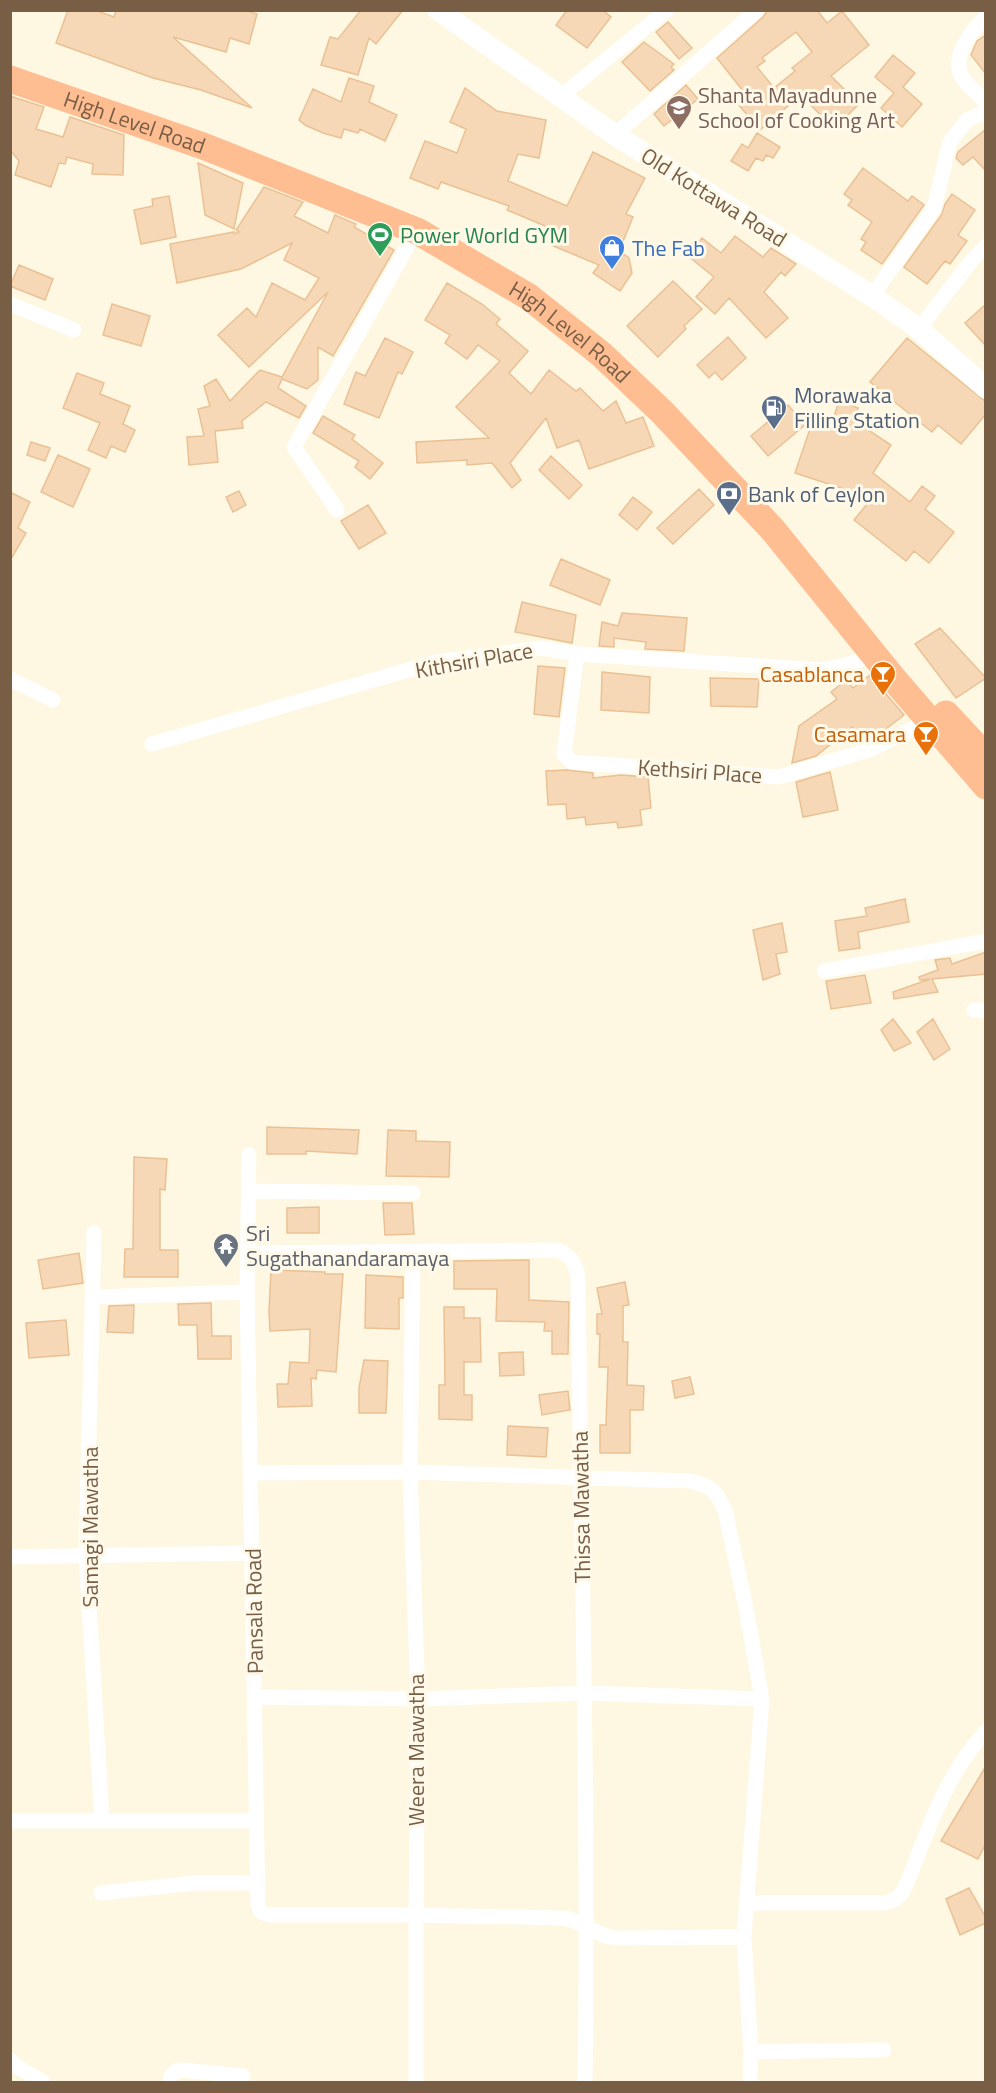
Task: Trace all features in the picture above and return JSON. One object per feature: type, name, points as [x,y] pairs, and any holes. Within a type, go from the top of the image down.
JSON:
[{"type":"highway","name":"High Level Road","points":[[10,66],[208,134],[420,225],[536,286],[609,345],[663,396],[782,522],[902,669],[986,757]]},
{"type":"highway","name":"High Level Road","points":[[10,79],[420,225],[529,297],[601,354],[662,412],[773,530],[928,721],[986,786]]},
{"type":"street","name":"Old Kottawa Road","points":[[438,10],[615,135],[872,296],[919,329],[986,388]]},
{"type":"street","points":[[560,97],[667,10]]},
{"type":"street","points":[[615,135],[757,10]]},
{"type":"street","points":[[986,17],[977,24],[960,51],[961,75],[986,102]]},
{"type":"street","points":[[872,296],[934,208],[950,142],[967,120],[986,111]]},
{"type":"street","points":[[337,510],[294,447],[420,225]]},
{"type":"street","points":[[919,329],[972,260],[986,246]]},
{"type":"street","points":[[10,304],[74,330]]},
{"type":"street","name":"Kithsiri Place","points":[[152,744],[436,663],[542,648],[577,654],[822,670],[874,655]]},
{"type":"street","name":"Kethsiri Place","points":[[577,654],[564,754],[572,762],[779,777],[872,749],[928,721]]},
{"type":"street","points":[[10,679],[53,700]]},
{"type":"street","points":[[824,971],[986,941]]},
{"type":"street","name":"Pansala Road","points":[[249,1155],[247,1292],[258,1906],[261,1912],[269,1915],[416,1915]]},
{"type":"street","points":[[249,1191],[413,1193]]},
{"type":"street","name":"Samagi Mawatha","points":[[94,1233],[86,1555],[102,1820]]},
{"type":"street","name":"Thissa Mawatha","points":[[248,1253],[558,1250],[569,1256],[576,1265],[586,1694],[585,2082]]},
{"type":"street","name":"Weera Mawatha","points":[[413,1252],[410,1472],[417,1699],[416,2082]]},
{"type":"street","points":[[93,1297],[247,1292]]},
{"type":"street","points":[[252,1473],[410,1472],[690,1480],[708,1485],[718,1496],[725,1510],[747,1608],[762,1699],[744,1937],[751,2052],[750,2082]]},
{"type":"street","points":[[10,1557],[252,1553]]},
{"type":"street","points":[[256,1697],[417,1699],[586,1694],[762,1699]]},
{"type":"street","points":[[746,1903],[885,1903],[896,1900],[907,1883],[955,1771],[986,1731]]},
{"type":"street","points":[[10,1821],[258,1821]]},
{"type":"street","points":[[101,1893],[195,1883],[257,1883]]},
{"type":"street","points":[[416,1915],[564,1918],[574,1920],[605,1937],[616,1938],[744,1937]]},
{"type":"street","points":[[751,2052],[884,2050]]},
{"type":"street","points":[[12,2064],[43,2082]]},
{"type":"street","points":[[170,2082],[171,2076],[176,2071],[182,2070],[243,2076]]},
{"type":"building","points":[[68,10],[95,10],[114,17],[116,10],[244,10],[257,14],[249,44],[230,38],[226,52],[173,37],[252,108],[201,90],[153,78],[56,43]]},
{"type":"building","points":[[361,10],[403,10],[376,44],[369,38],[358,75],[321,65],[330,37],[338,39]]},
{"type":"building","points":[[567,10],[602,10],[611,17],[587,48],[556,25]]},
{"type":"building","points":[[768,10],[817,10],[827,23],[842,11],[869,45],[831,76],[859,104],[834,129],[801,95],[760,130],[738,104],[747,96],[717,58]],"holes":[[[796,32],[812,52],[792,68],[795,71],[774,88],[757,67],[765,61],[762,58]]]},
{"type":"building","points":[[668,22],[692,48],[679,59],[656,32]]},
{"type":"building","points":[[986,35],[986,74],[971,55],[977,41]]},
{"type":"building","points":[[644,42],[674,64],[671,67],[674,70],[650,91],[622,62]]},
{"type":"building","points":[[893,55],[915,73],[903,87],[922,104],[902,127],[881,108],[894,93],[875,77]]},
{"type":"building","points":[[349,78],[374,86],[369,102],[397,115],[385,141],[360,129],[358,133],[344,129],[341,138],[323,133],[299,120],[313,89],[341,102]]},
{"type":"building","points":[[686,85],[698,99],[664,126],[654,114]]},
{"type":"building","points":[[465,88],[497,111],[546,120],[539,158],[518,154],[508,181],[567,206],[593,152],[645,178],[626,214],[633,217],[619,251],[629,258],[632,273],[620,291],[593,273],[599,265],[551,245],[557,231],[507,210],[509,206],[441,182],[438,189],[410,178],[425,141],[457,153],[466,129],[450,122]]},
{"type":"building","points":[[10,96],[44,107],[36,129],[63,137],[70,117],[124,135],[123,175],[92,174],[93,164],[67,157],[65,164],[59,163],[51,187],[15,175],[19,161],[10,150]]},
{"type":"building","points":[[986,129],[986,171],[973,157],[963,165],[956,158],[958,152]]},
{"type":"building","points":[[757,133],[780,147],[773,158],[766,155],[763,161],[756,158],[748,171],[731,161],[742,144],[748,148]]},
{"type":"building","points":[[198,163],[243,183],[234,229],[205,215]]},
{"type":"building","points":[[863,168],[908,201],[912,196],[924,205],[882,264],[861,250],[866,242],[861,239],[872,222],[848,205],[852,200],[844,194]]},
{"type":"building","points":[[264,187],[303,202],[294,216],[328,233],[335,215],[356,224],[354,227],[394,250],[333,356],[318,347],[318,380],[307,389],[282,379],[278,388],[306,406],[299,418],[266,402],[242,421],[243,428],[215,431],[218,462],[189,465],[187,437],[204,436],[198,409],[210,406],[204,386],[216,379],[230,401],[260,370],[282,377],[328,292],[249,367],[218,335],[247,308],[256,317],[272,283],[305,300],[319,278],[284,260],[292,243],[241,269],[177,283],[170,244],[239,232],[236,230]]},
{"type":"building","points":[[952,194],[975,210],[958,235],[967,241],[950,264],[945,261],[927,284],[904,267],[942,214]]},
{"type":"building","points":[[169,196],[176,237],[141,244],[134,210],[153,206],[152,199]]},
{"type":"building","points":[[735,236],[763,257],[771,248],[796,264],[785,276],[781,272],[764,292],[788,318],[766,338],[729,298],[715,314],[696,297],[714,277],[688,256],[702,238],[721,253]]},
{"type":"building","points":[[19,265],[53,279],[45,300],[10,286]]},
{"type":"building","points":[[673,281],[702,309],[658,357],[627,326]]},
{"type":"building","points":[[447,283],[482,304],[500,319],[496,324],[528,351],[509,373],[531,394],[549,370],[576,391],[580,388],[603,411],[616,401],[626,423],[643,417],[654,446],[589,469],[579,440],[557,448],[546,418],[510,463],[521,480],[512,488],[492,463],[467,465],[467,460],[417,463],[416,442],[489,438],[456,407],[500,361],[478,345],[467,359],[445,343],[450,335],[425,320]]},
{"type":"building","points":[[112,304],[150,316],[141,346],[103,335]]},
{"type":"building","points":[[986,304],[986,346],[965,323]]},
{"type":"building","points":[[728,337],[746,358],[722,380],[715,372],[709,378],[697,365]]},
{"type":"building","points":[[385,338],[413,352],[402,374],[398,372],[379,418],[344,404],[356,372],[365,376]]},
{"type":"building","points":[[907,338],[986,402],[986,414],[961,444],[938,425],[932,432],[870,382]]},
{"type":"building","points":[[77,373],[104,383],[100,394],[130,406],[123,424],[135,430],[125,452],[111,446],[106,458],[88,450],[100,423],[63,408]]},
{"type":"building","points":[[839,401],[858,408],[856,416],[865,419],[862,426],[891,445],[873,473],[910,502],[922,486],[935,496],[925,509],[954,532],[929,563],[914,551],[906,561],[854,520],[872,498],[795,473],[815,414],[833,419]]},
{"type":"building","points":[[788,405],[805,425],[768,456],[751,436]]},
{"type":"building","points":[[323,416],[355,435],[352,439],[383,463],[370,479],[355,467],[359,461],[313,433]]},
{"type":"building","points":[[31,442],[50,448],[45,461],[27,455]]},
{"type":"building","points":[[58,455],[90,469],[73,507],[41,492]]},
{"type":"building","points":[[551,456],[582,485],[569,499],[539,470]]},
{"type":"building","points":[[699,489],[714,505],[673,544],[657,528]]},
{"type":"building","points":[[239,491],[246,505],[233,512],[226,497]]},
{"type":"building","points":[[10,492],[30,502],[18,528],[26,533],[10,561]]},
{"type":"building","points":[[633,497],[652,512],[637,530],[619,515]]},
{"type":"building","points":[[368,505],[386,533],[359,549],[341,521]]},
{"type":"building","points":[[561,559],[610,580],[600,605],[550,585]]},
{"type":"building","points":[[522,602],[576,615],[572,643],[515,632]]},
{"type":"building","points":[[622,613],[687,618],[684,651],[645,649],[646,642],[614,638],[614,647],[599,646],[602,622],[618,626]]},
{"type":"building","points":[[940,628],[986,678],[956,698],[915,644]]},
{"type":"building","points":[[538,666],[565,668],[559,717],[534,714]]},
{"type":"building","points":[[602,672],[650,677],[649,713],[601,710]]},
{"type":"building","points":[[870,675],[904,715],[878,735],[864,741],[852,727],[816,756],[792,763],[799,726],[837,699],[831,692],[846,680],[853,688]]},
{"type":"building","points":[[710,678],[759,679],[757,707],[711,706]]},
{"type":"building","points":[[567,770],[593,773],[593,778],[621,775],[648,777],[651,808],[640,810],[642,825],[618,828],[617,822],[586,825],[585,817],[567,819],[566,804],[548,805],[546,771]]},
{"type":"building","points":[[830,772],[838,810],[803,817],[796,782]]},
{"type":"building","points":[[905,899],[909,922],[858,932],[860,948],[839,951],[835,921],[867,916],[865,908]]},
{"type":"building","points":[[782,923],[787,952],[776,954],[780,974],[763,980],[753,930]]},
{"type":"building","points":[[986,952],[986,974],[932,979],[938,992],[894,999],[893,992],[930,979],[920,980],[919,977],[938,970],[935,960],[950,958],[952,964]]},
{"type":"building","points":[[865,975],[871,1003],[831,1009],[826,981]]},
{"type":"building","points":[[893,1019],[911,1043],[894,1051],[881,1030]]},
{"type":"building","points":[[933,1019],[950,1049],[934,1060],[917,1032]]},
{"type":"building","points":[[267,1127],[359,1130],[357,1154],[306,1151],[306,1154],[267,1154]]},
{"type":"building","points":[[388,1130],[416,1131],[416,1141],[450,1142],[449,1177],[386,1176]]},
{"type":"building","points":[[134,1157],[167,1159],[165,1190],[160,1189],[160,1250],[178,1250],[178,1277],[124,1277],[125,1249],[133,1249]]},
{"type":"building","points":[[383,1203],[412,1203],[414,1234],[385,1235]]},
{"type":"building","points":[[319,1207],[319,1233],[287,1233],[287,1208]]},
{"type":"building","points":[[79,1253],[83,1283],[43,1289],[38,1260]]},
{"type":"building","points":[[529,1260],[529,1300],[569,1302],[568,1354],[552,1354],[552,1331],[544,1331],[545,1322],[496,1321],[497,1289],[454,1289],[454,1261]]},
{"type":"building","points":[[271,1270],[343,1274],[336,1372],[317,1370],[316,1379],[311,1378],[312,1406],[278,1407],[277,1384],[288,1384],[290,1362],[309,1363],[310,1329],[270,1331]]},
{"type":"building","points":[[366,1275],[403,1277],[403,1298],[399,1298],[399,1329],[365,1328]]},
{"type":"building","points":[[625,1282],[629,1305],[623,1306],[623,1342],[628,1342],[627,1385],[644,1386],[643,1410],[630,1410],[630,1453],[600,1453],[600,1425],[606,1425],[608,1367],[599,1367],[600,1334],[597,1334],[597,1314],[602,1314],[597,1288]]},
{"type":"building","points":[[211,1303],[212,1336],[231,1336],[231,1359],[198,1359],[197,1325],[179,1325],[178,1304]]},
{"type":"building","points":[[134,1305],[133,1333],[107,1332],[109,1306]]},
{"type":"building","points":[[444,1307],[464,1307],[464,1318],[480,1318],[481,1362],[464,1362],[464,1395],[472,1395],[472,1420],[439,1419],[439,1385],[445,1385]]},
{"type":"building","points":[[66,1320],[69,1355],[29,1358],[26,1323]]},
{"type":"building","points":[[523,1352],[524,1375],[500,1376],[499,1353]]},
{"type":"building","points":[[364,1360],[388,1361],[386,1413],[359,1413],[359,1388]]},
{"type":"building","points":[[690,1377],[694,1394],[675,1398],[672,1381]]},
{"type":"building","points":[[568,1391],[570,1410],[542,1415],[539,1395]]},
{"type":"building","points":[[508,1426],[548,1428],[546,1457],[507,1455]]},
{"type":"building","points":[[986,1766],[986,1843],[978,1859],[941,1841]]},
{"type":"building","points":[[969,1888],[986,1918],[986,1923],[960,1935],[946,1899]]},
{"type":"place","name":"Shanta Mayadunne School of Cooking Art","points":[[679,131]]},
{"type":"place","name":"Power World GYM","points":[[380,258]]},
{"type":"place","name":"The Fab","points":[[612,271]]},
{"type":"place","name":"Morawaka Filling Station","points":[[774,431]]},
{"type":"place","name":"Bank of Ceylon","points":[[729,517]]},
{"type":"place","name":"Casablanca","points":[[883,697]]},
{"type":"place","name":"Casamara","points":[[926,757]]},
{"type":"place","name":"Sri Sugathanandaramaya","points":[[226,1269]]}]
